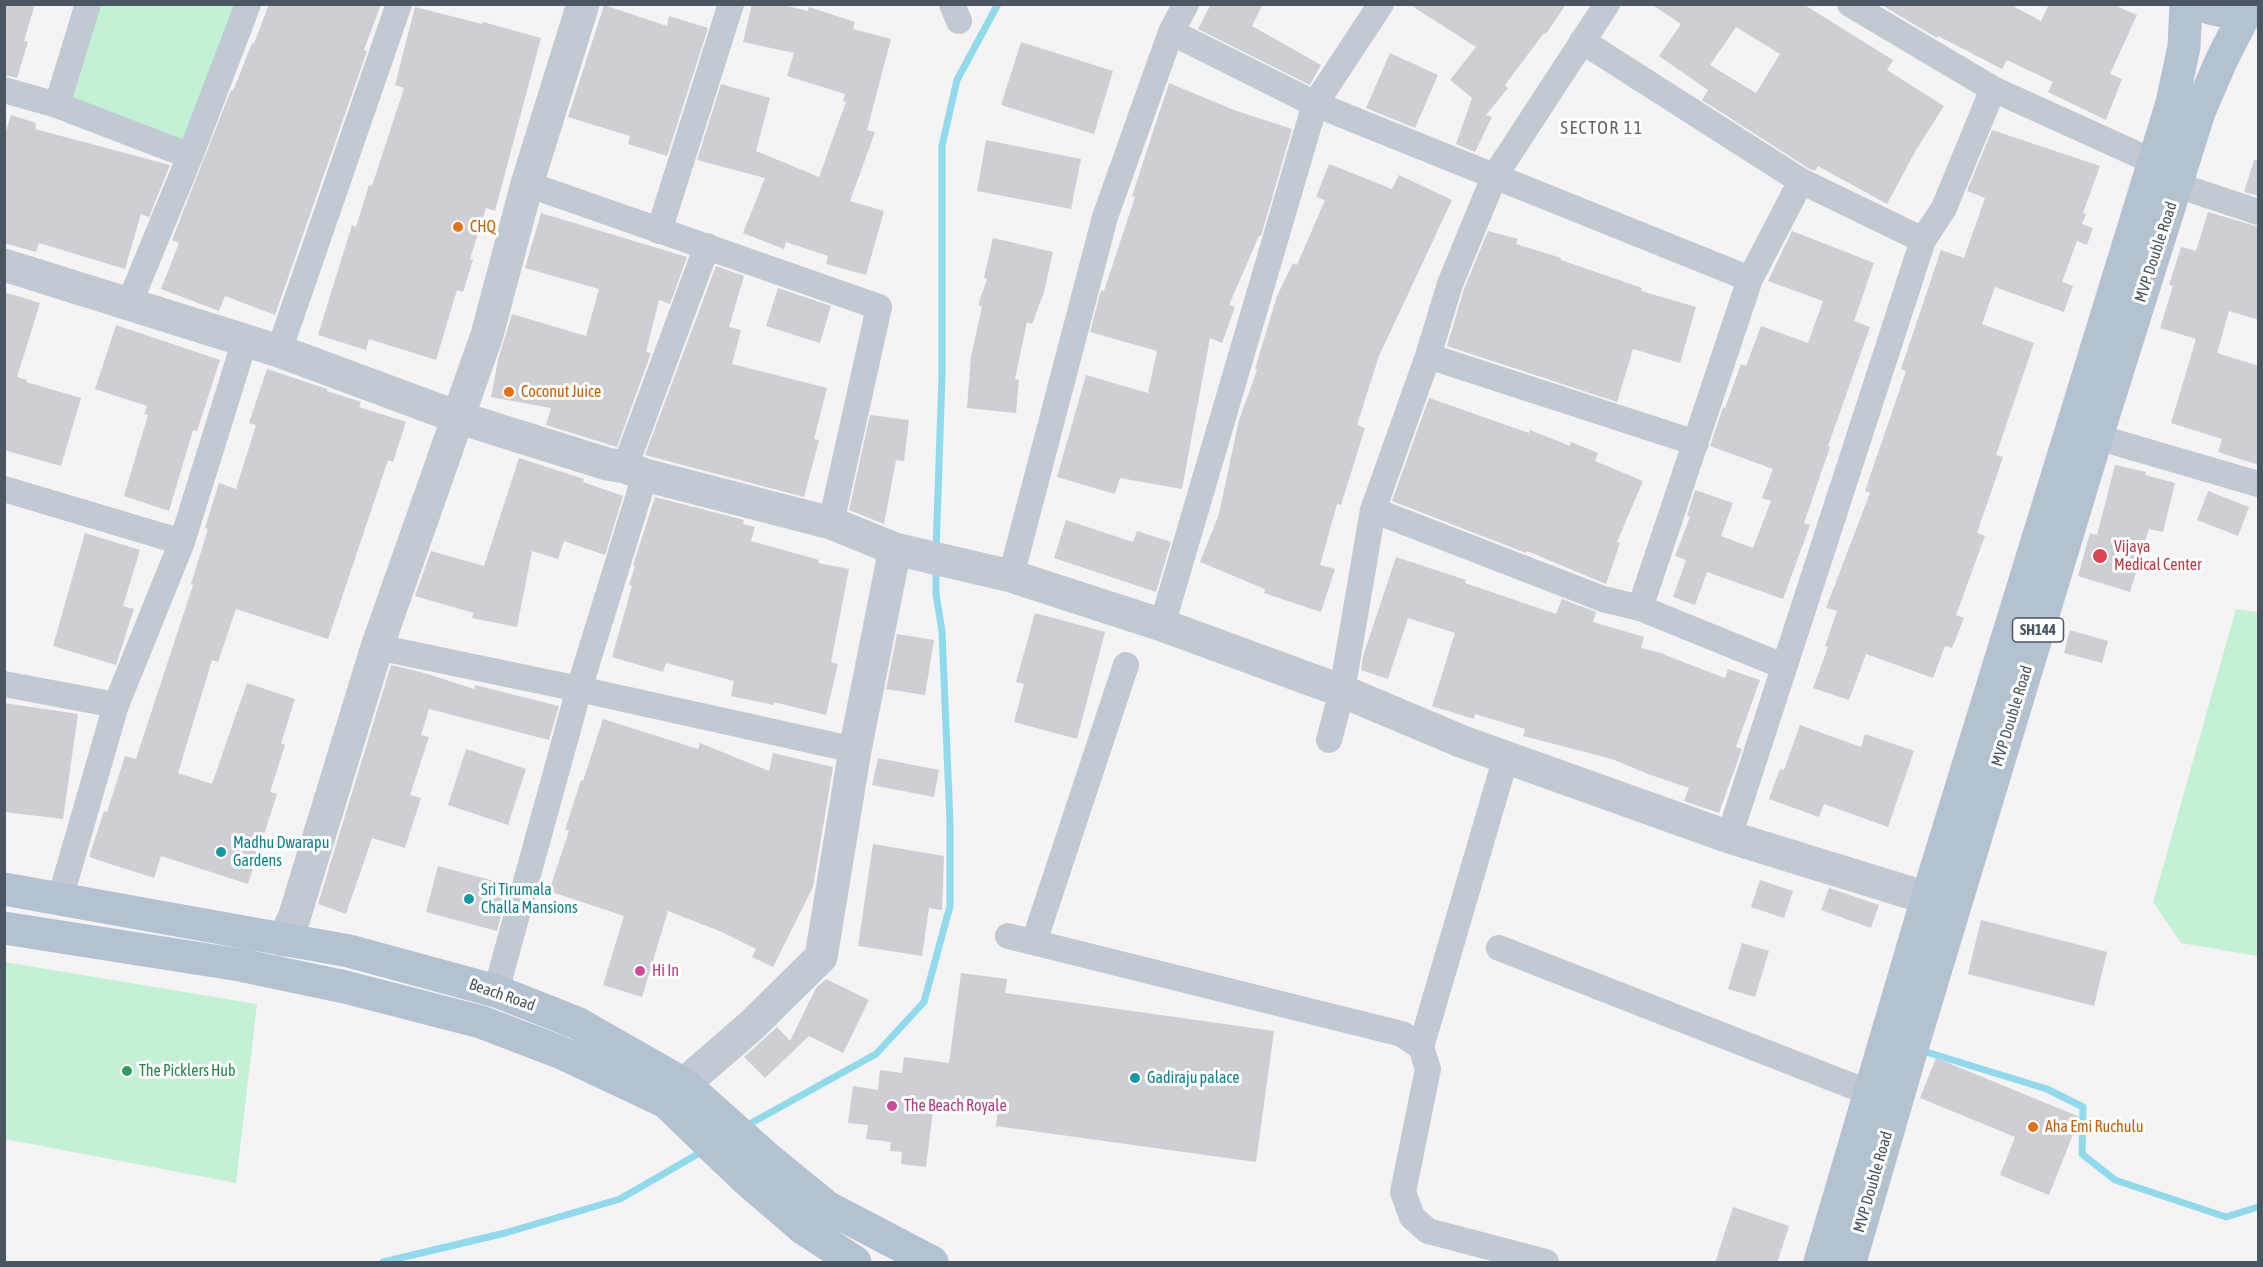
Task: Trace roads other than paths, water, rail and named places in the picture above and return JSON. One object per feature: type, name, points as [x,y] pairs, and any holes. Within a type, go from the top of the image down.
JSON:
[{"type":"main road","name":"MVP Double Road","points":[[1850,1263],[1941,903],[2084,433],[2154,162],[2172,103],[2184,47],[2186,4]]},
{"type":"main road","name":"SH144","points":[[2200,4],[2216,12],[2245,7]]},
{"type":"main road","name":"MVP Double Road","points":[[2084,433],[2177,185],[2199,112],[2245,7]]},
{"type":"main road","name":"Beach Road","points":[[4,889],[349,951],[496,991],[577,1023],[675,1093],[757,1169],[804,1229],[856,1263]]},
{"type":"main road","name":"MVP Double Road","points":[[1820,1263],[1870,1093],[1941,903]]},
{"type":"main road","name":"Beach Road","points":[[4,928],[277,972],[345,987],[481,1022],[675,1093]]},
{"type":"main road","name":"Beach Road","points":[[757,1169],[932,1263]]},
{"type":"main road","points":[[856,1263],[876,1233]]},
{"type":"street","points":[[57,105],[88,4]]},
{"type":"street","points":[[129,304],[190,156],[248,4]]},
{"type":"street","points":[[279,351],[399,4]]},
{"type":"street","points":[[277,972],[283,940],[294,918],[377,647],[487,335],[527,184],[583,4]]},
{"type":"street","points":[[659,231],[731,4]]},
{"type":"street","points":[[999,574],[1105,217],[1171,32],[1186,4]]},
{"type":"street","points":[[1162,626],[1315,104],[1381,4]]},
{"type":"street","points":[[1329,740],[1342,691],[1373,510],[1428,356],[1450,284],[1494,177],[1606,4]]},
{"type":"street","points":[[1850,4],[1993,88],[2154,162]]},
{"type":"street","points":[[1171,32],[1315,104],[1750,279]]},
{"type":"street","points":[[1582,41],[1801,181],[1923,240]]},
{"type":"street","points":[[1729,837],[1923,240],[1944,208],[1993,88]]},
{"type":"street","points":[[4,90],[57,105],[190,156]]},
{"type":"street","points":[[1640,608],[1750,279],[1801,181]]},
{"type":"street","points":[[527,184],[879,307],[831,523]]},
{"type":"street","points":[[2177,185],[2259,213]]},
{"type":"street","points":[[496,991],[579,689],[635,471],[707,246]]},
{"type":"street","points":[[4,266],[279,351],[457,417],[606,464],[831,523],[908,552],[999,574],[1162,626],[1342,691],[1463,742],[1729,837],[1941,903]]},
{"type":"street","points":[[60,899],[116,705],[182,542],[245,340]]},
{"type":"street","points":[[1428,356],[1696,443]]},
{"type":"street","points":[[2084,433],[2259,484]]},
{"type":"street","points":[[4,489],[182,542]]},
{"type":"street","points":[[1373,510],[1603,600],[1640,608],[1783,666]]},
{"type":"street","points":[[675,1093],[752,1024],[821,957],[855,750],[908,552]]},
{"type":"street","points":[[377,647],[855,750]]},
{"type":"street","points":[[1034,942],[1126,665]]},
{"type":"street","points":[[4,684],[116,705]]},
{"type":"street","points":[[1506,757],[1421,1047],[1428,1069],[1403,1192],[1412,1217],[1428,1231],[1546,1263]]},
{"type":"street","points":[[1008,936],[1402,1034],[1421,1047]]},
{"type":"street","points":[[1499,948],[1870,1093]]},
{"type":"waterway","points":[[936,550],[942,376],[942,146],[957,80],[998,4]]},
{"type":"waterway","points":[[746,1126],[876,1054],[924,1002],[950,906],[950,822],[942,631],[936,594],[936,567]]},
{"type":"waterway","points":[[1923,1051],[2047,1089],[2083,1107],[2082,1154],[2115,1180],[2226,1217],[2258,1207]]},
{"type":"waterway","points":[[383,1262],[505,1233],[620,1199],[703,1151]]},
{"type":"place","name":"CHQ","points":[[458,227]]},
{"type":"place","name":"Coconut Juice","points":[[509,392]]},
{"type":"place","name":"Vijaya Medical Center","points":[[2100,556]]},
{"type":"place","name":"Madhu Dwarapu Gardens","points":[[221,852]]},
{"type":"place","name":"Sri Tirumala Challa Mansions","points":[[469,899]]},
{"type":"place","name":"Hi In","points":[[640,971]]},
{"type":"place","name":"The Picklers Hub","points":[[127,1071]]},
{"type":"place","name":"Gadiraju palace","points":[[1135,1078]]},
{"type":"place","name":"The Beach Royale","points":[[892,1106]]},
{"type":"place","name":"Aha Emi Ruchulu","points":[[2033,1127]]},
{"type":"district","name":"SECTOR 11","points":[[1602,128]]}]
